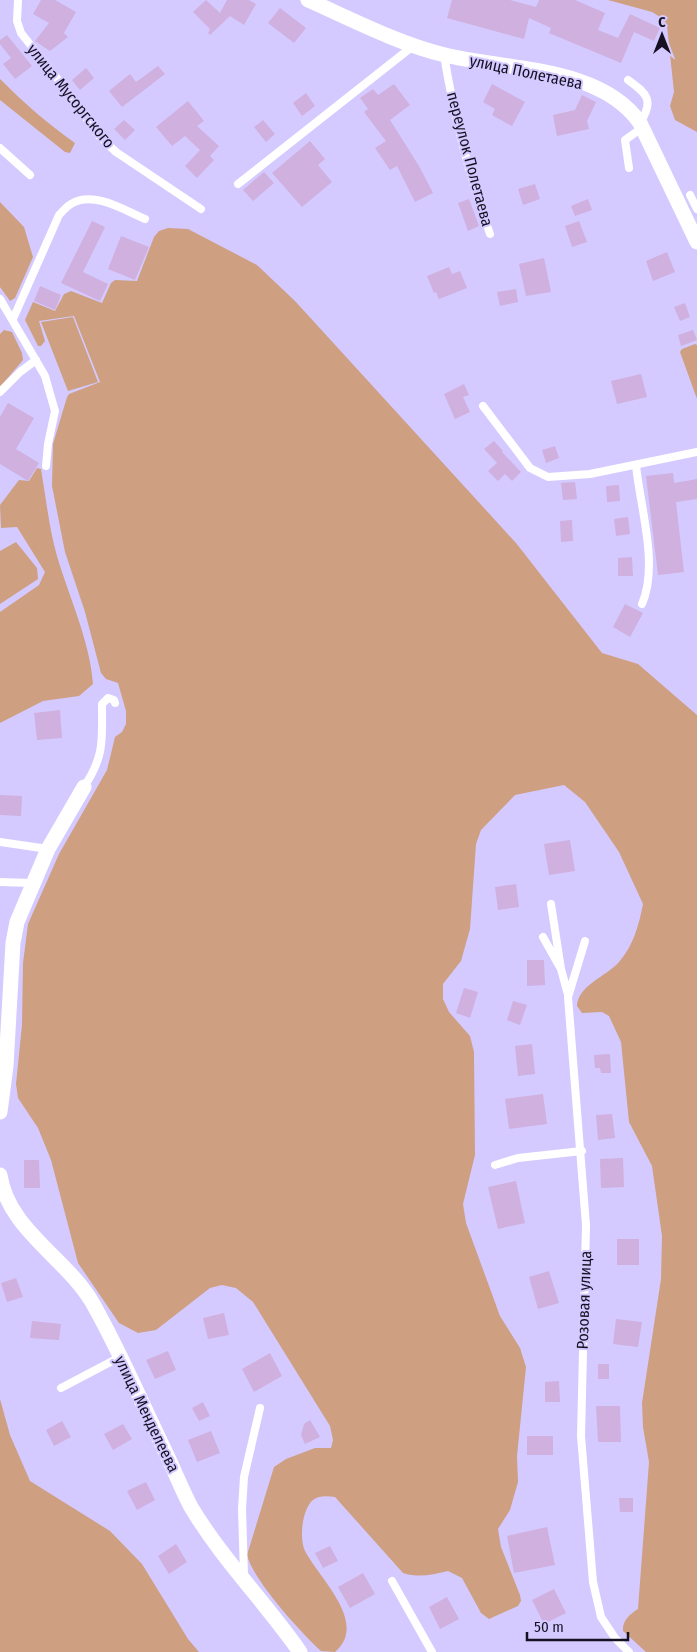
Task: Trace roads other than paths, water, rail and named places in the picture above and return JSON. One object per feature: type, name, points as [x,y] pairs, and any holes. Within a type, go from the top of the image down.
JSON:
[{"type":"street","name":"улица Полетаева","points":[[308,0],[444,55],[558,76],[586,84],[617,98],[631,110],[641,126],[696,238]]},
{"type":"street","points":[[0,1112],[6,1066],[13,943],[17,922],[48,849],[84,787]]},
{"type":"street","name":"улица Менделеева","points":[[0,1176],[3,1192],[11,1210],[91,1301],[192,1507],[244,1580],[272,1612],[300,1652]]},
{"type":"lane","name":"улица Мусоргского","points":[[18,0],[17,21],[21,33],[64,87],[98,135],[116,152],[201,209]]},
{"type":"lane","points":[[238,184],[414,44]]},
{"type":"lane","name":"переулок Полетаева","points":[[444,55],[456,125],[490,234]]},
{"type":"lane","points":[[628,80],[638,87],[648,101],[648,110],[641,126],[626,140],[630,168]]},
{"type":"lane","points":[[0,148],[30,175]]},
{"type":"lane","points":[[690,195],[697,209]]},
{"type":"lane","points":[[13,320],[59,215],[70,204],[85,199],[95,200],[145,219]]},
{"type":"lane","points":[[0,299],[45,376],[55,411],[48,444],[46,466]]},
{"type":"lane","points":[[0,392],[20,372],[36,360]]},
{"type":"lane","points":[[483,406],[530,468],[548,478],[570,477],[697,452]]},
{"type":"lane","points":[[636,465],[649,562],[647,593],[642,604]]},
{"type":"lane","points":[[84,787],[96,768],[102,747],[102,704],[108,698],[114,700],[115,704]]},
{"type":"lane","points":[[0,842],[48,849]]},
{"type":"lane","points":[[0,882],[32,883]]},
{"type":"lane","points":[[551,904],[561,969],[568,997]]},
{"type":"lane","points":[[543,937],[561,969]]},
{"type":"lane","name":"Розовая улица","points":[[586,941],[568,997],[582,1151],[586,1225],[581,1436],[593,1582],[602,1617],[615,1638],[629,1652]]},
{"type":"lane","points":[[495,1165],[518,1158],[582,1151]]},
{"type":"lane","points":[[61,1388],[120,1357]]},
{"type":"lane","points":[[244,1580],[242,1510],[244,1477],[260,1408]]},
{"type":"lane","points":[[392,1581],[432,1652]]}]
